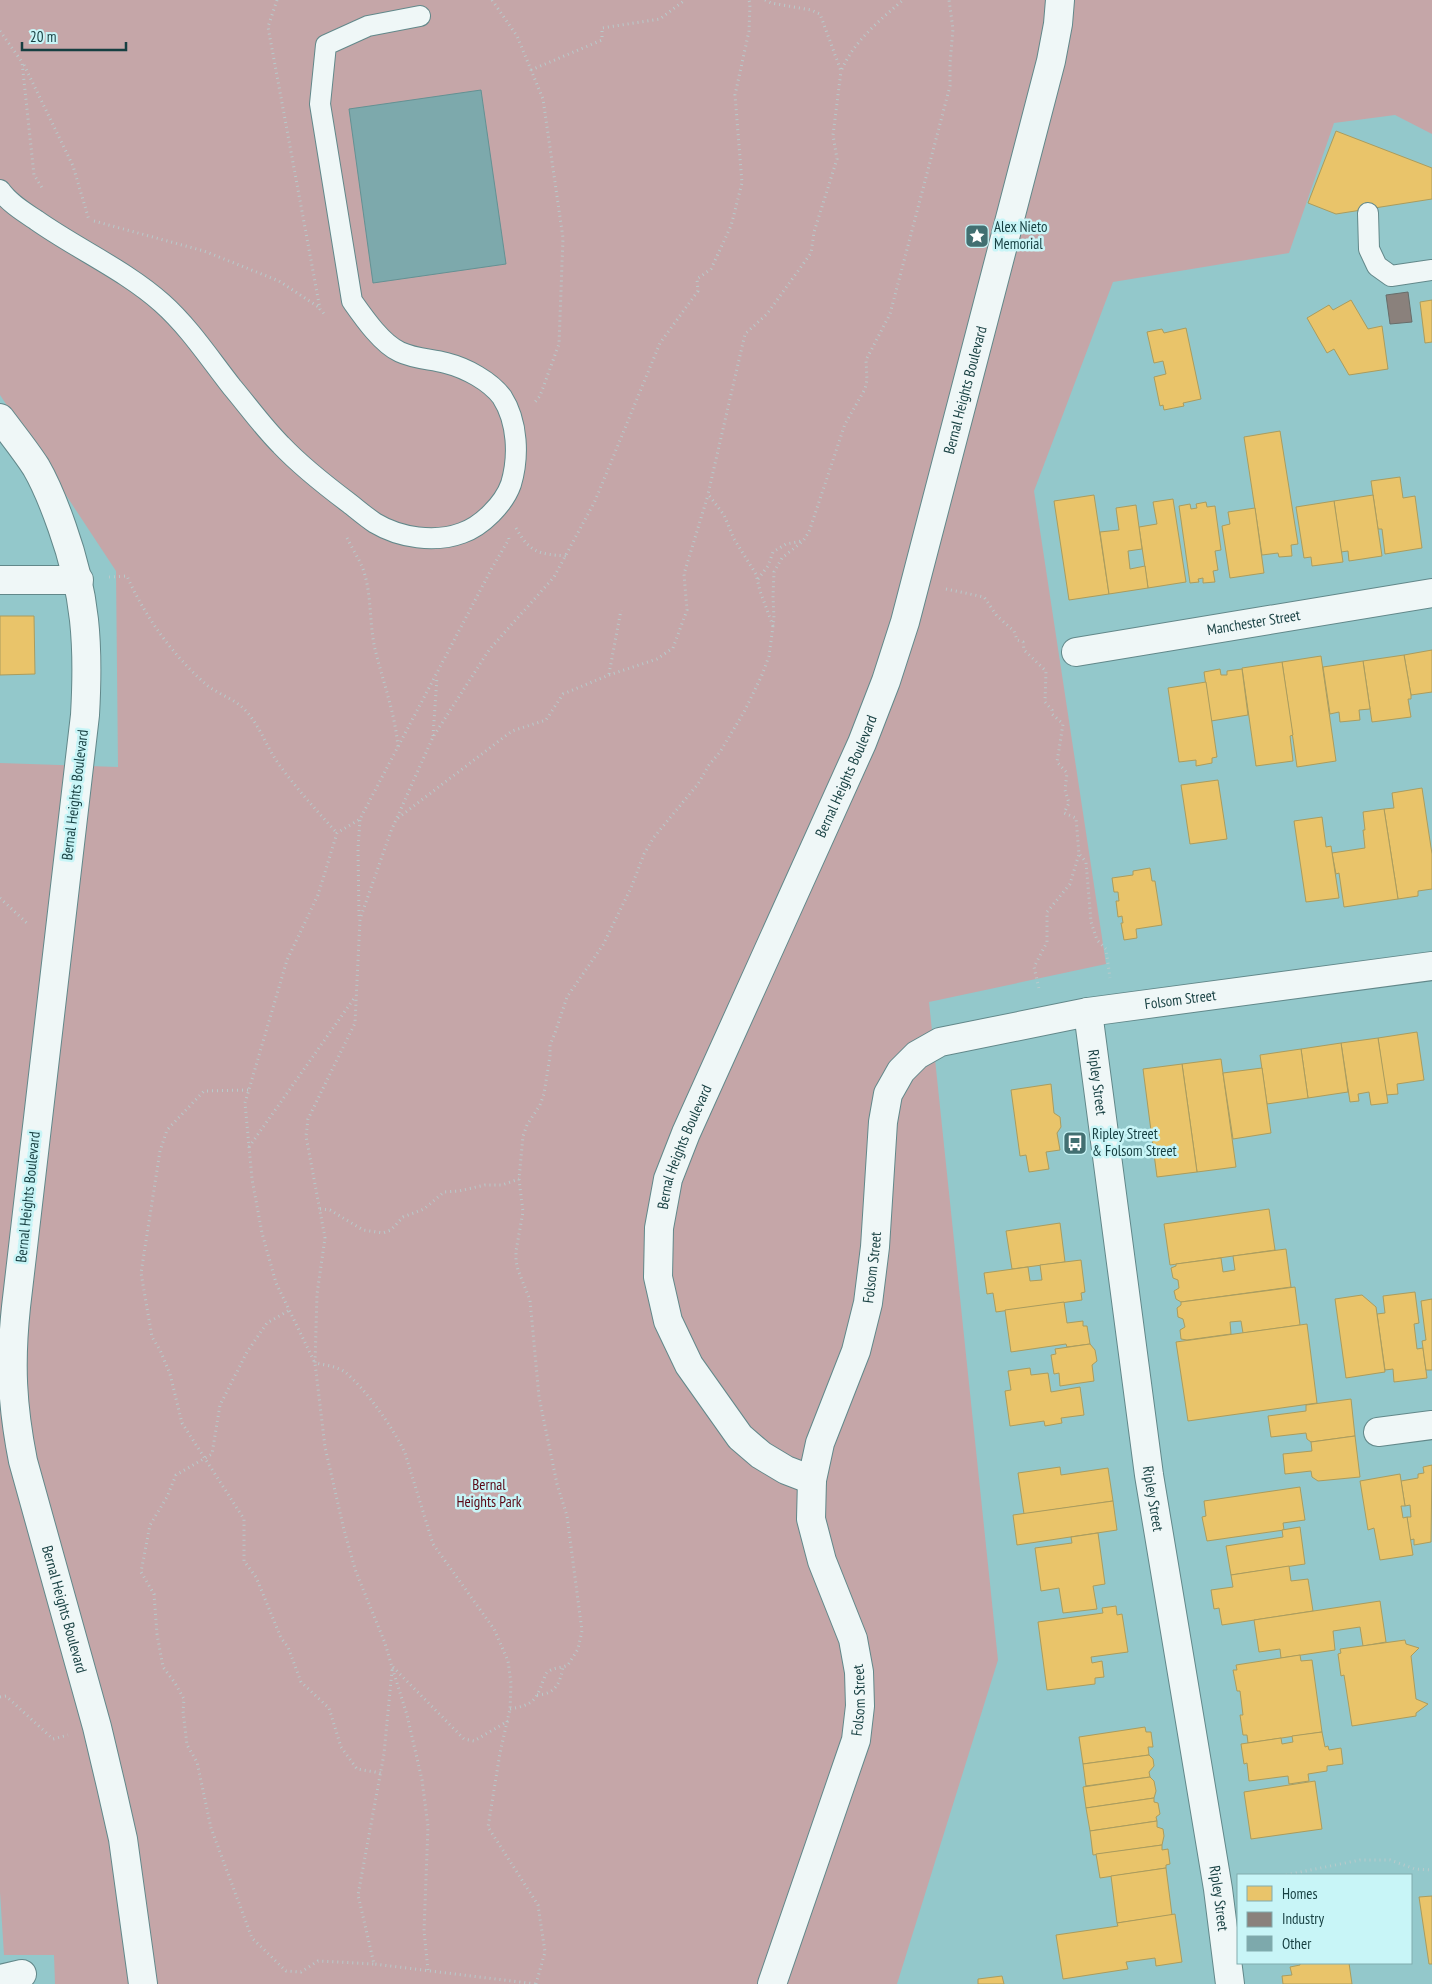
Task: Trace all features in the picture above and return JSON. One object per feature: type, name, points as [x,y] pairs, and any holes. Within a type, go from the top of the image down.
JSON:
[{"type":"street","name":"Bernal Heights Boulevard","points":[[812,1480],[786,1470],[761,1456],[740,1437],[689,1365],[668,1321],[658,1277],[659,1228],[668,1179],[686,1132],[862,743],[886,681],[916,583],[1050,61],[1058,24],[1060,0]]},
{"type":"street","name":"Bernal Heights Boulevard","points":[[0,418],[36,468],[55,506],[79,580],[85,624],[87,661],[85,715],[16,1307],[12,1346],[12,1386],[16,1424],[23,1461],[97,1727],[123,1839],[143,1984]]},
{"type":"street","points":[[0,580],[79,580]]},
{"type":"street","name":"Manchester Street","points":[[1076,652],[1432,593]]},
{"type":"street","name":"Folsom Street","points":[[772,1984],[853,1749],[860,1706],[859,1672],[852,1638],[822,1561],[811,1519],[812,1480],[820,1443],[856,1351],[868,1303],[875,1247],[883,1122],[888,1094],[901,1071],[917,1055],[940,1042],[1046,1021],[1100,1011],[1432,966]]},
{"type":"street","name":"Ripley Street","points":[[1100,1011],[1150,1475],[1218,1889],[1230,1984]]},
{"type":"street","points":[[1378,1432],[1432,1424]]},
{"type":"lane","points":[[0,190],[17,206],[65,240],[101,260],[164,304],[203,348],[280,445],[323,484],[376,523],[409,536],[437,538],[453,536],[466,531],[478,524],[497,506],[509,488],[515,470],[516,451],[510,413],[501,397],[491,385],[448,363],[422,359],[398,352],[371,328],[352,301],[320,104],[326,45],[368,26],[420,16]]},
{"type":"lane","points":[[1368,214],[1369,249],[1377,266],[1391,276],[1432,270]]},
{"type":"path","points":[[492,0],[517,36],[543,100],[563,238],[559,344],[540,396],[514,430]]},
{"type":"path","points":[[531,70],[602,40],[602,28],[660,19],[685,0]]},
{"type":"path","points":[[360,919],[396,820],[433,737],[490,650],[554,578],[595,501],[660,343],[698,291],[697,279],[711,268],[731,226],[742,183],[735,95],[749,31],[749,0]]},
{"type":"path","points":[[765,0],[771,4],[811,10],[820,14],[841,71]]},
{"type":"path","points":[[396,820],[512,730],[546,720],[563,694],[609,675],[657,659],[673,648],[687,610],[684,574],[708,494],[745,334],[767,314],[811,253],[814,232],[837,159],[833,135],[841,71],[853,49],[868,31],[903,0]]},
{"type":"path","points":[[510,1709],[526,1706],[537,1695],[546,1674],[550,1670],[568,1665],[574,1658],[582,1631],[567,1516],[553,1468],[539,1397],[530,1300],[516,1261],[523,1212],[519,1178],[523,1136],[544,1094],[550,1045],[567,997],[603,945],[631,888],[644,854],[654,837],[698,784],[709,765],[720,752],[744,712],[767,662],[773,628],[774,572],[782,558],[803,541],[816,517],[845,424],[865,389],[867,380],[866,360],[890,314],[950,86],[953,29],[949,0]]},
{"type":"path","points":[[0,31],[22,62],[73,166],[101,260]]},
{"type":"path","points":[[22,62],[34,175],[44,190]]},
{"type":"path","points":[[80,216],[204,251],[279,281],[320,309]]},
{"type":"path","points":[[708,494],[724,515],[734,539],[758,579],[760,591],[773,628]]},
{"type":"path","points":[[428,1970],[424,1931],[428,1826],[422,1780],[407,1715],[385,1643],[356,1572],[325,1448],[315,1363],[317,1294],[325,1238],[306,1136],[308,1119],[355,1023],[360,919],[358,856],[360,820],[509,539],[497,506]]},
{"type":"path","points":[[515,526],[521,537],[533,551],[548,555],[566,556]]},
{"type":"path","points":[[345,534],[363,569],[371,631],[392,711],[398,747]]},
{"type":"path","points":[[758,579],[768,566],[772,552],[786,544],[803,541]]},
{"type":"path","points":[[110,577],[127,576],[134,592],[151,619],[182,662],[213,690],[232,700],[245,710],[255,723],[276,761],[300,794],[337,833]]},
{"type":"path","points":[[916,583],[984,597],[996,616],[1014,631],[1017,640],[1023,642],[1024,650],[1046,671],[1045,702],[1052,710],[1052,714],[1064,724],[1057,762],[1067,773],[1065,790],[1069,803],[1064,813],[1076,818],[1080,854],[1070,884],[1047,912],[1047,942],[1034,967],[1046,1021]]},
{"type":"path","points":[[609,675],[622,610]]},
{"type":"path","points":[[433,737],[437,674]]},
{"type":"path","points":[[315,1363],[276,1283],[262,1233],[252,1179],[245,1102],[287,960],[318,895],[337,833],[360,820]]},
{"type":"path","points":[[1080,854],[1086,862],[1090,922],[1097,940],[1106,949],[1100,1011]]},
{"type":"path","points":[[249,1147],[356,997]]},
{"type":"path","points":[[249,1090],[204,1091],[167,1130],[160,1151],[141,1273],[152,1337],[170,1374],[182,1423],[244,1519],[244,1561],[256,1577],[281,1638],[288,1647],[301,1682],[329,1708],[341,1747],[357,1769],[381,1773]]},
{"type":"path","points":[[320,1209],[330,1210],[363,1230],[383,1233],[391,1230],[403,1217],[424,1209],[444,1192],[485,1185],[502,1185],[519,1178]]},
{"type":"path","points":[[288,1311],[267,1323],[247,1352],[220,1405],[212,1454],[176,1475],[167,1498],[150,1525],[141,1572],[154,1594],[157,1634],[163,1667],[184,1699],[183,1712],[187,1745],[197,1762],[211,1828],[252,1938],[286,1971],[301,1972],[318,1962],[374,1964],[536,1984],[545,1952],[538,1905],[488,1827],[500,1753],[510,1709],[511,1684],[508,1661],[494,1629],[433,1544],[400,1441],[376,1407],[344,1372],[336,1367],[315,1363]]},
{"type":"path","points":[[374,1964],[358,1895],[381,1773],[392,1667]]},
{"type":"path","points":[[392,1667],[464,1739],[474,1741],[508,1721]]},
{"type":"path","points":[[537,1695],[547,1694],[555,1689],[561,1679],[564,1667]]},
{"type":"path","points":[[0,1697],[6,1696],[53,1739],[97,1727]]},
{"type":"path","points":[[1291,1874],[1360,1860],[1390,1860],[1415,1869],[1432,1870]]},
{"type":"green space","name":"Bernal Heights Park","points":[[0,0],[1432,0],[1432,134],[1395,115],[1334,123],[1289,253],[1113,282],[1034,491],[1106,964],[929,1002],[998,1660],[897,1984],[55,1984],[54,1955],[4,1955],[0,1892],[0,763],[118,767],[116,571],[0,395]]},
{"type":"building: Homes","points":[[1336,131],[1432,168],[1432,199],[1336,214],[1308,203]]},
{"type":"building: Homes","points":[[1351,300],[1368,329],[1382,326],[1388,369],[1349,375],[1334,349],[1327,353],[1307,318],[1329,305],[1333,310]]},
{"type":"building: Homes","points":[[1432,300],[1432,342],[1425,343],[1420,302]]},
{"type":"building: Homes","points":[[1186,328],[1201,399],[1183,403],[1184,406],[1164,410],[1163,405],[1160,406],[1154,377],[1166,374],[1163,361],[1154,363],[1147,332],[1162,329],[1164,333]]},
{"type":"building: Homes","points":[[1280,431],[1298,544],[1291,545],[1292,556],[1279,557],[1278,553],[1262,555],[1244,437]]},
{"type":"building: Homes","points":[[1400,477],[1403,498],[1415,496],[1422,548],[1385,554],[1382,529],[1378,529],[1371,481]]},
{"type":"building: Homes","points":[[1094,495],[1109,594],[1069,600],[1054,501]]},
{"type":"building: Homes","points":[[1373,495],[1382,556],[1349,561],[1348,551],[1341,552],[1334,501]]},
{"type":"building: Homes","points":[[1173,499],[1186,582],[1148,588],[1139,527],[1157,524],[1153,502]]},
{"type":"building: Homes","points":[[1334,501],[1343,562],[1312,566],[1311,557],[1304,558],[1296,507]]},
{"type":"building: Homes","points":[[1206,502],[1207,507],[1215,506],[1221,550],[1215,551],[1218,570],[1213,571],[1215,582],[1203,583],[1203,578],[1198,579],[1199,582],[1190,583],[1179,506],[1190,504],[1191,509],[1197,508],[1196,504]]},
{"type":"building: Homes","points":[[1136,505],[1142,549],[1128,551],[1130,569],[1145,566],[1148,588],[1109,594],[1100,532],[1119,530],[1116,508]]},
{"type":"building: Homes","points":[[1255,508],[1264,573],[1230,578],[1222,526],[1230,524],[1228,512]]},
{"type":"building: Homes","points":[[0,616],[34,616],[35,674],[0,675]]},
{"type":"building: Homes","points":[[1432,650],[1432,692],[1411,695],[1404,655]]},
{"type":"building: Homes","points":[[1404,655],[1411,695],[1411,699],[1408,699],[1411,717],[1372,722],[1363,661]]},
{"type":"building: Homes","points":[[1321,656],[1336,761],[1297,767],[1282,662]]},
{"type":"building: Homes","points":[[1363,661],[1370,709],[1359,710],[1360,720],[1340,722],[1339,712],[1330,714],[1323,667]]},
{"type":"building: Homes","points":[[1282,662],[1293,735],[1290,736],[1293,761],[1256,766],[1242,668]]},
{"type":"building: Homes","points":[[1220,669],[1221,675],[1227,675],[1227,671],[1242,669],[1248,715],[1211,721],[1204,672]]},
{"type":"building: Homes","points":[[1206,682],[1217,757],[1212,758],[1212,763],[1196,766],[1196,760],[1179,762],[1168,688]]},
{"type":"building: Homes","points":[[1218,780],[1227,839],[1190,844],[1181,785]]},
{"type":"building: Homes","points":[[1422,788],[1432,854],[1432,889],[1418,891],[1418,896],[1398,899],[1384,809],[1394,808],[1392,793]]},
{"type":"building: Homes","points":[[1384,809],[1398,899],[1344,907],[1339,873],[1336,874],[1332,853],[1365,848],[1363,812]]},
{"type":"building: Homes","points":[[1322,817],[1326,847],[1331,846],[1339,898],[1306,902],[1294,821]]},
{"type":"building: Homes","points":[[1150,868],[1152,881],[1155,881],[1162,925],[1136,929],[1137,938],[1124,940],[1121,923],[1123,923],[1122,916],[1118,917],[1116,901],[1119,901],[1118,892],[1114,892],[1112,878],[1133,875],[1133,871]]},
{"type":"building: Homes","points":[[1417,1032],[1424,1080],[1397,1084],[1398,1094],[1386,1095],[1378,1038]]},
{"type":"building: Homes","points":[[1378,1038],[1388,1103],[1371,1105],[1369,1092],[1358,1094],[1359,1101],[1350,1102],[1341,1043]]},
{"type":"building: Homes","points":[[1341,1043],[1348,1092],[1308,1098],[1301,1049]]},
{"type":"building: Homes","points":[[1301,1049],[1308,1098],[1267,1104],[1260,1055]]},
{"type":"building: Homes","points":[[1221,1059],[1236,1167],[1197,1172],[1182,1064]]},
{"type":"building: Homes","points":[[1182,1064],[1197,1172],[1157,1177],[1143,1069]]},
{"type":"building: Homes","points":[[1262,1068],[1271,1133],[1233,1139],[1223,1073]]},
{"type":"building: Homes","points":[[1051,1084],[1054,1113],[1060,1117],[1061,1127],[1057,1133],[1060,1150],[1046,1152],[1049,1169],[1029,1172],[1026,1155],[1020,1156],[1011,1090]]},
{"type":"building: Homes","points":[[1269,1209],[1275,1250],[1170,1265],[1164,1224]]},
{"type":"building: Homes","points":[[1060,1223],[1065,1262],[1012,1269],[1006,1231]]},
{"type":"building: Homes","points":[[1286,1249],[1291,1287],[1181,1302],[1176,1299],[1174,1291],[1179,1288],[1178,1280],[1173,1278],[1171,1268],[1176,1266],[1176,1264],[1221,1258],[1223,1272],[1235,1270],[1233,1256]]},
{"type":"building: Homes","points":[[1081,1260],[1085,1292],[1081,1293],[1082,1300],[996,1312],[993,1293],[987,1294],[984,1273],[1028,1267],[1030,1281],[1042,1280],[1040,1265]]},
{"type":"building: Homes","points":[[1295,1287],[1300,1325],[1243,1333],[1241,1321],[1230,1322],[1231,1334],[1187,1340],[1181,1339],[1180,1330],[1185,1327],[1183,1319],[1178,1317],[1177,1308],[1181,1305],[1181,1302]]},
{"type":"building: Homes","points":[[1415,1292],[1419,1323],[1414,1324],[1417,1349],[1423,1348],[1427,1378],[1394,1382],[1393,1369],[1385,1370],[1377,1314],[1385,1313],[1383,1296]]},
{"type":"building: Homes","points":[[1362,1295],[1376,1307],[1385,1372],[1346,1378],[1335,1299]]},
{"type":"building: Homes","points":[[1432,1299],[1432,1370],[1426,1370],[1422,1341],[1426,1340],[1421,1301]]},
{"type":"building: Homes","points":[[1064,1302],[1067,1323],[1083,1321],[1083,1326],[1087,1326],[1090,1344],[1067,1347],[1066,1344],[1011,1352],[1005,1310]]},
{"type":"building: Homes","points":[[1307,1324],[1317,1403],[1188,1421],[1176,1342]]},
{"type":"building: Homes","points":[[1090,1344],[1095,1350],[1097,1361],[1092,1365],[1094,1381],[1060,1386],[1059,1373],[1054,1374],[1051,1355],[1056,1354],[1055,1349]]},
{"type":"building: Homes","points":[[1030,1368],[1031,1375],[1048,1373],[1051,1392],[1080,1387],[1084,1415],[1061,1418],[1062,1423],[1045,1426],[1044,1421],[1010,1426],[1005,1391],[1011,1390],[1008,1371]]},
{"type":"building: Homes","points":[[1351,1399],[1355,1436],[1311,1442],[1307,1439],[1306,1433],[1271,1437],[1268,1416],[1306,1411],[1306,1405]]},
{"type":"building: Homes","points":[[1355,1436],[1360,1477],[1318,1481],[1312,1477],[1311,1471],[1285,1474],[1283,1454],[1312,1451],[1311,1442]]},
{"type":"building: Homes","points":[[1432,1465],[1431,1542],[1414,1545],[1414,1539],[1410,1540],[1407,1517],[1411,1517],[1410,1505],[1405,1506],[1401,1481],[1418,1478],[1418,1474],[1424,1473],[1423,1467]]},
{"type":"building: Homes","points":[[1060,1467],[1061,1475],[1108,1468],[1113,1501],[1024,1514],[1018,1473]]},
{"type":"building: Homes","points":[[1400,1474],[1405,1506],[1401,1506],[1403,1518],[1407,1517],[1413,1555],[1380,1560],[1374,1528],[1368,1530],[1360,1481]]},
{"type":"building: Homes","points":[[1300,1487],[1305,1520],[1283,1523],[1284,1530],[1207,1541],[1202,1517],[1206,1516],[1204,1501]]},
{"type":"building: Homes","points":[[1113,1501],[1117,1530],[1017,1545],[1013,1515]]},
{"type":"building: Homes","points":[[1300,1527],[1305,1564],[1231,1575],[1226,1546],[1283,1537],[1282,1530]]},
{"type":"building: Homes","points":[[1098,1533],[1105,1584],[1093,1586],[1097,1609],[1063,1613],[1059,1588],[1041,1591],[1035,1548],[1072,1543],[1071,1537]]},
{"type":"building: Homes","points":[[1289,1566],[1291,1581],[1308,1579],[1313,1611],[1222,1625],[1219,1608],[1214,1609],[1211,1590],[1233,1587],[1231,1575]]},
{"type":"building: Homes","points":[[1380,1601],[1386,1642],[1363,1646],[1360,1627],[1333,1631],[1335,1650],[1281,1658],[1280,1649],[1259,1652],[1254,1620]]},
{"type":"building: Homes","points":[[1116,1606],[1117,1615],[1122,1614],[1128,1652],[1091,1657],[1092,1663],[1102,1661],[1104,1677],[1095,1678],[1095,1684],[1047,1690],[1038,1622],[1103,1613],[1102,1608]]},
{"type":"building: Homes","points":[[1405,1640],[1406,1644],[1419,1648],[1411,1656],[1416,1699],[1428,1704],[1416,1713],[1416,1716],[1352,1726],[1344,1675],[1341,1676],[1338,1654],[1341,1653],[1340,1649]]},
{"type":"building: Homes","points":[[1300,1655],[1301,1661],[1312,1660],[1322,1732],[1248,1743],[1247,1735],[1243,1735],[1240,1715],[1243,1715],[1240,1691],[1237,1691],[1233,1670],[1237,1670],[1236,1665]]},
{"type":"building: Homes","points":[[1145,1727],[1146,1732],[1151,1732],[1153,1747],[1148,1747],[1149,1755],[1083,1764],[1079,1737]]},
{"type":"building: Homes","points":[[1322,1732],[1325,1747],[1328,1746],[1329,1750],[1341,1748],[1343,1764],[1327,1766],[1327,1771],[1308,1774],[1309,1781],[1289,1784],[1288,1776],[1249,1781],[1247,1763],[1244,1764],[1241,1744],[1281,1738],[1282,1744],[1293,1742],[1292,1736]]},
{"type":"building: Homes","points":[[1149,1755],[1153,1759],[1154,1766],[1149,1772],[1150,1777],[1086,1786],[1083,1764]]},
{"type":"building: Homes","points":[[1150,1777],[1154,1781],[1156,1791],[1154,1798],[1086,1808],[1083,1787]]},
{"type":"building: Homes","points":[[1315,1781],[1322,1829],[1251,1839],[1244,1792]]},
{"type":"building: Homes","points":[[1154,1798],[1154,1802],[1158,1803],[1160,1814],[1156,1817],[1157,1821],[1090,1831],[1086,1808]]},
{"type":"building: Homes","points":[[1157,1821],[1157,1827],[1163,1829],[1162,1845],[1093,1855],[1090,1831]]},
{"type":"building: Homes","points":[[1162,1845],[1162,1850],[1168,1849],[1170,1864],[1166,1865],[1166,1868],[1100,1878],[1096,1854]]},
{"type":"building: Homes","points":[[1166,1868],[1172,1915],[1117,1923],[1111,1876]]},
{"type":"building: Homes","points":[[1432,1896],[1432,1964],[1429,1964],[1419,1897]]},
{"type":"building: Homes","points":[[1175,1914],[1182,1962],[1156,1966],[1155,1958],[1126,1962],[1128,1969],[1063,1979],[1056,1935],[1118,1926],[1117,1923]]},
{"type":"building: Homes","points":[[1349,1964],[1352,1984],[1283,1984],[1282,1976],[1292,1975],[1290,1967]]},
{"type":"building: Homes","points":[[1002,1976],[1004,1984],[978,1984],[978,1979]]},
{"type":"building: Industry","points":[[1408,292],[1412,322],[1390,324],[1386,295]]},
{"type":"building: Other","points":[[481,90],[506,264],[373,283],[349,109]]},
{"type":"place","name":"Alex Nieto Memorial","points":[[977,236]]},
{"type":"place","name":"Ripley Street & Folsom Street","points":[[1075,1143]]}]
